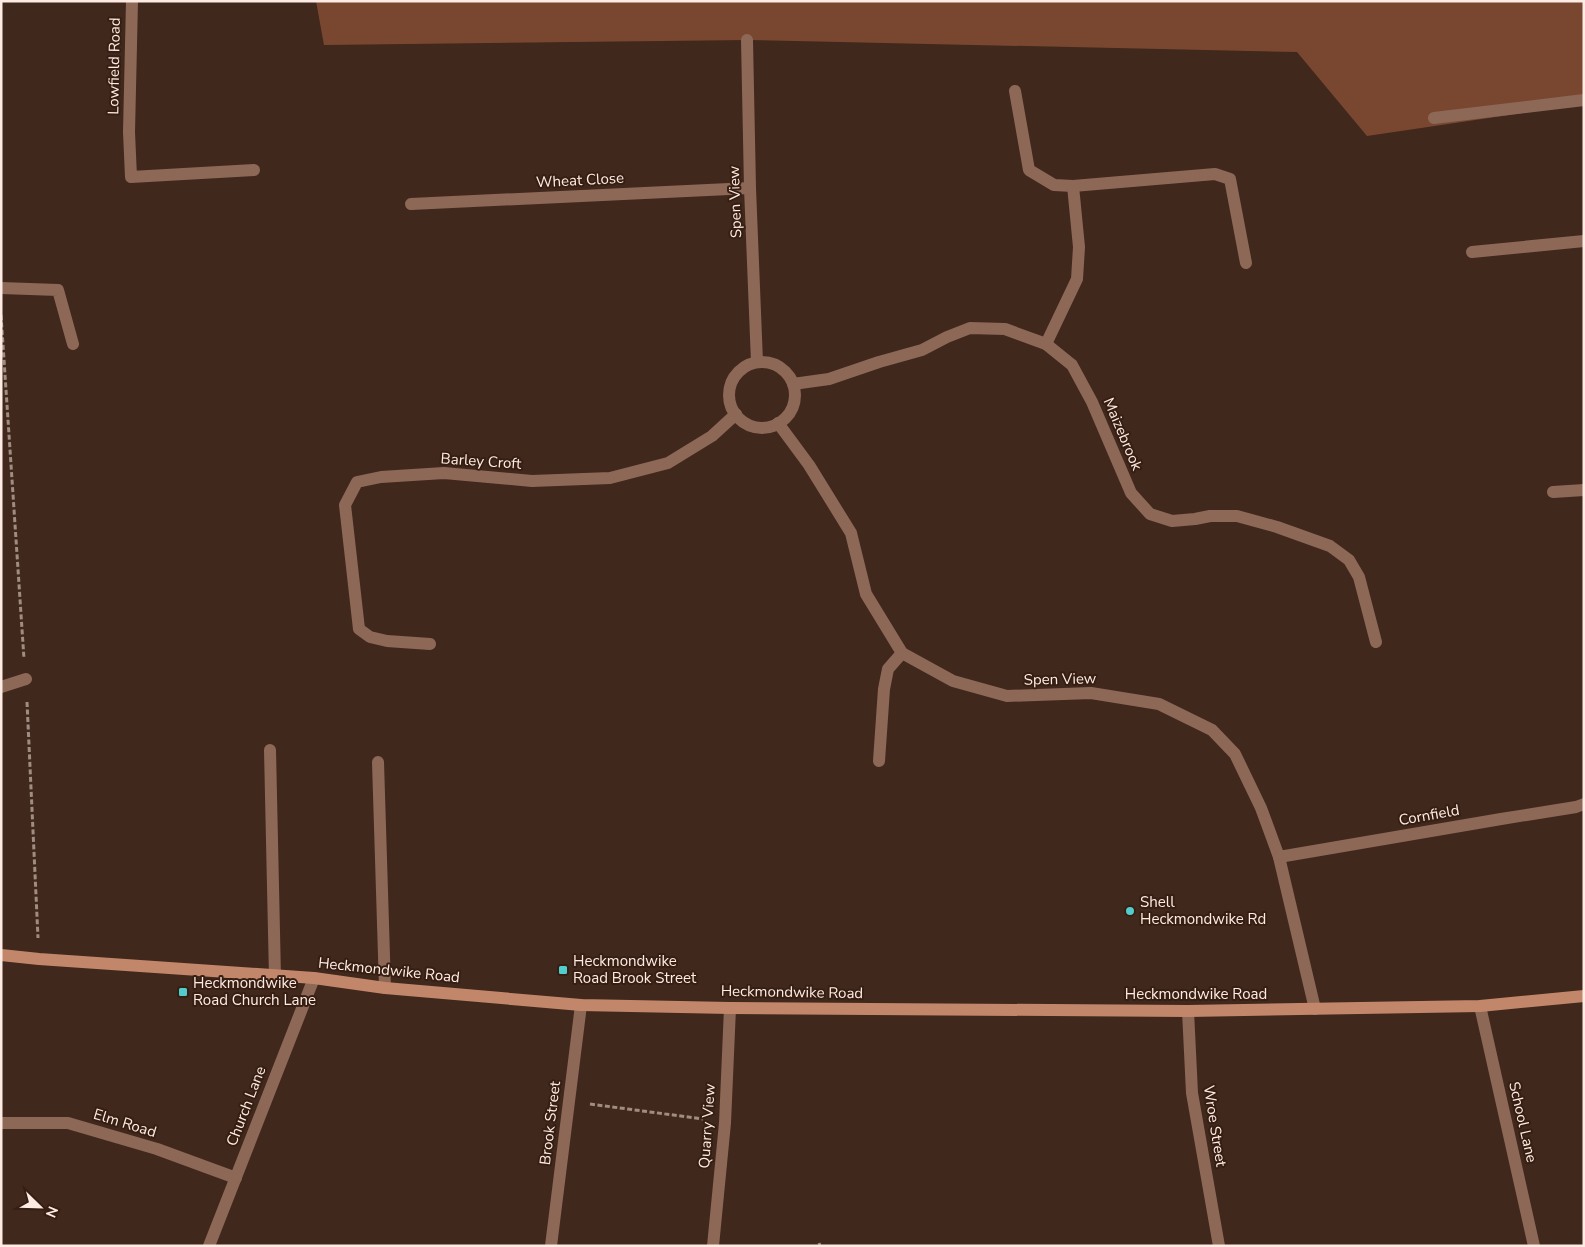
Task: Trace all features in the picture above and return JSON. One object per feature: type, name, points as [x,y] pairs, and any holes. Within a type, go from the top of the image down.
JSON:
[{"type":"main road","name":"Heckmondwike Road","points":[[1,955],[314,978],[385,988],[581,1005],[1188,1012],[1480,1006],[1584,996]]},
{"type":"street","name":"Lowfield Road","points":[[132,1],[129,132],[131,177],[254,170]]},
{"type":"street","name":"Spen View","points":[[747,40],[750,188],[757,362]]},
{"type":"street","points":[[1015,91],[1029,170],[1054,185],[1073,186],[1214,174],[1230,179],[1246,264]]},
{"type":"street","points":[[1434,118],[1584,100]]},
{"type":"street","points":[[1046,344],[1077,279],[1079,246],[1073,186]]},
{"type":"street","name":"Wheat Close","points":[[411,204],[750,188]]},
{"type":"street","points":[[1472,252],[1584,241]]},
{"type":"street","points":[[1,288],[58,290],[73,344]]},
{"type":"street","name":"Maizebrook","points":[[793,384],[829,379],[922,350],[970,328],[1005,330],[1046,344],[1072,365],[1092,402],[1131,493],[1150,514],[1172,521],[1210,516],[1237,516],[1277,527],[1330,546],[1349,560],[1359,577],[1376,642]]},
{"type":"street","points":[[757,362],[769,362],[779,366],[788,374],[793,384],[795,395],[793,406],[787,416],[770,427],[760,428],[742,421],[730,404],[729,393],[732,382],[746,365],[757,362]]},
{"type":"street","name":"Barley Croft","points":[[430,644],[387,641],[370,637],[359,629],[345,505],[356,482],[381,477],[444,473],[532,481],[610,478],[668,463],[712,436],[736,414]]},
{"type":"street","name":"Spen View","points":[[778,423],[809,465],[851,533],[866,594],[902,653],[953,681],[1007,696],[1091,693],[1159,704],[1212,730],[1235,754],[1261,808],[1279,857],[1315,1009]]},
{"type":"street","points":[[1553,492],[1584,490]]},
{"type":"street","points":[[879,761],[884,689],[888,669],[902,653]]},
{"type":"street","points":[[1,687],[26,679]]},
{"type":"street","points":[[270,750],[275,976]]},
{"type":"street","points":[[378,762],[385,988]]},
{"type":"street","name":"Cornfield","points":[[1279,857],[1500,819],[1576,808],[1584,804]]},
{"type":"street","name":"Church Lane","points":[[209,1246],[314,978]]},
{"type":"street","name":"Brook Street","points":[[551,1246],[581,1005]]},
{"type":"street","name":"School Lane","points":[[1480,1006],[1534,1246]]},
{"type":"street","name":"Quarry View","points":[[713,1246],[725,1123],[730,1008]]},
{"type":"street","name":"Wroe Street","points":[[1188,1012],[1192,1092],[1219,1246]]},
{"type":"street","name":"Elm Road","points":[[1,1123],[68,1123],[157,1149],[236,1178]]},
{"type":"path","points":[[1,315],[26,679],[39,959]]},
{"type":"path","points":[[570,1101],[725,1123]]},
{"type":"shaded area","points":[[316,1],[1584,1],[1584,104],[1367,136],[1297,52],[747,40],[324,45]]},
{"type":"place","name":"Shell Heckmondwike Rd","points":[[1130,911]]},
{"type":"place","name":"Heckmondwike Road Brook Street","points":[[563,970]]},
{"type":"place","name":"Heckmondwike Road Church Lane","points":[[183,992]]}]
